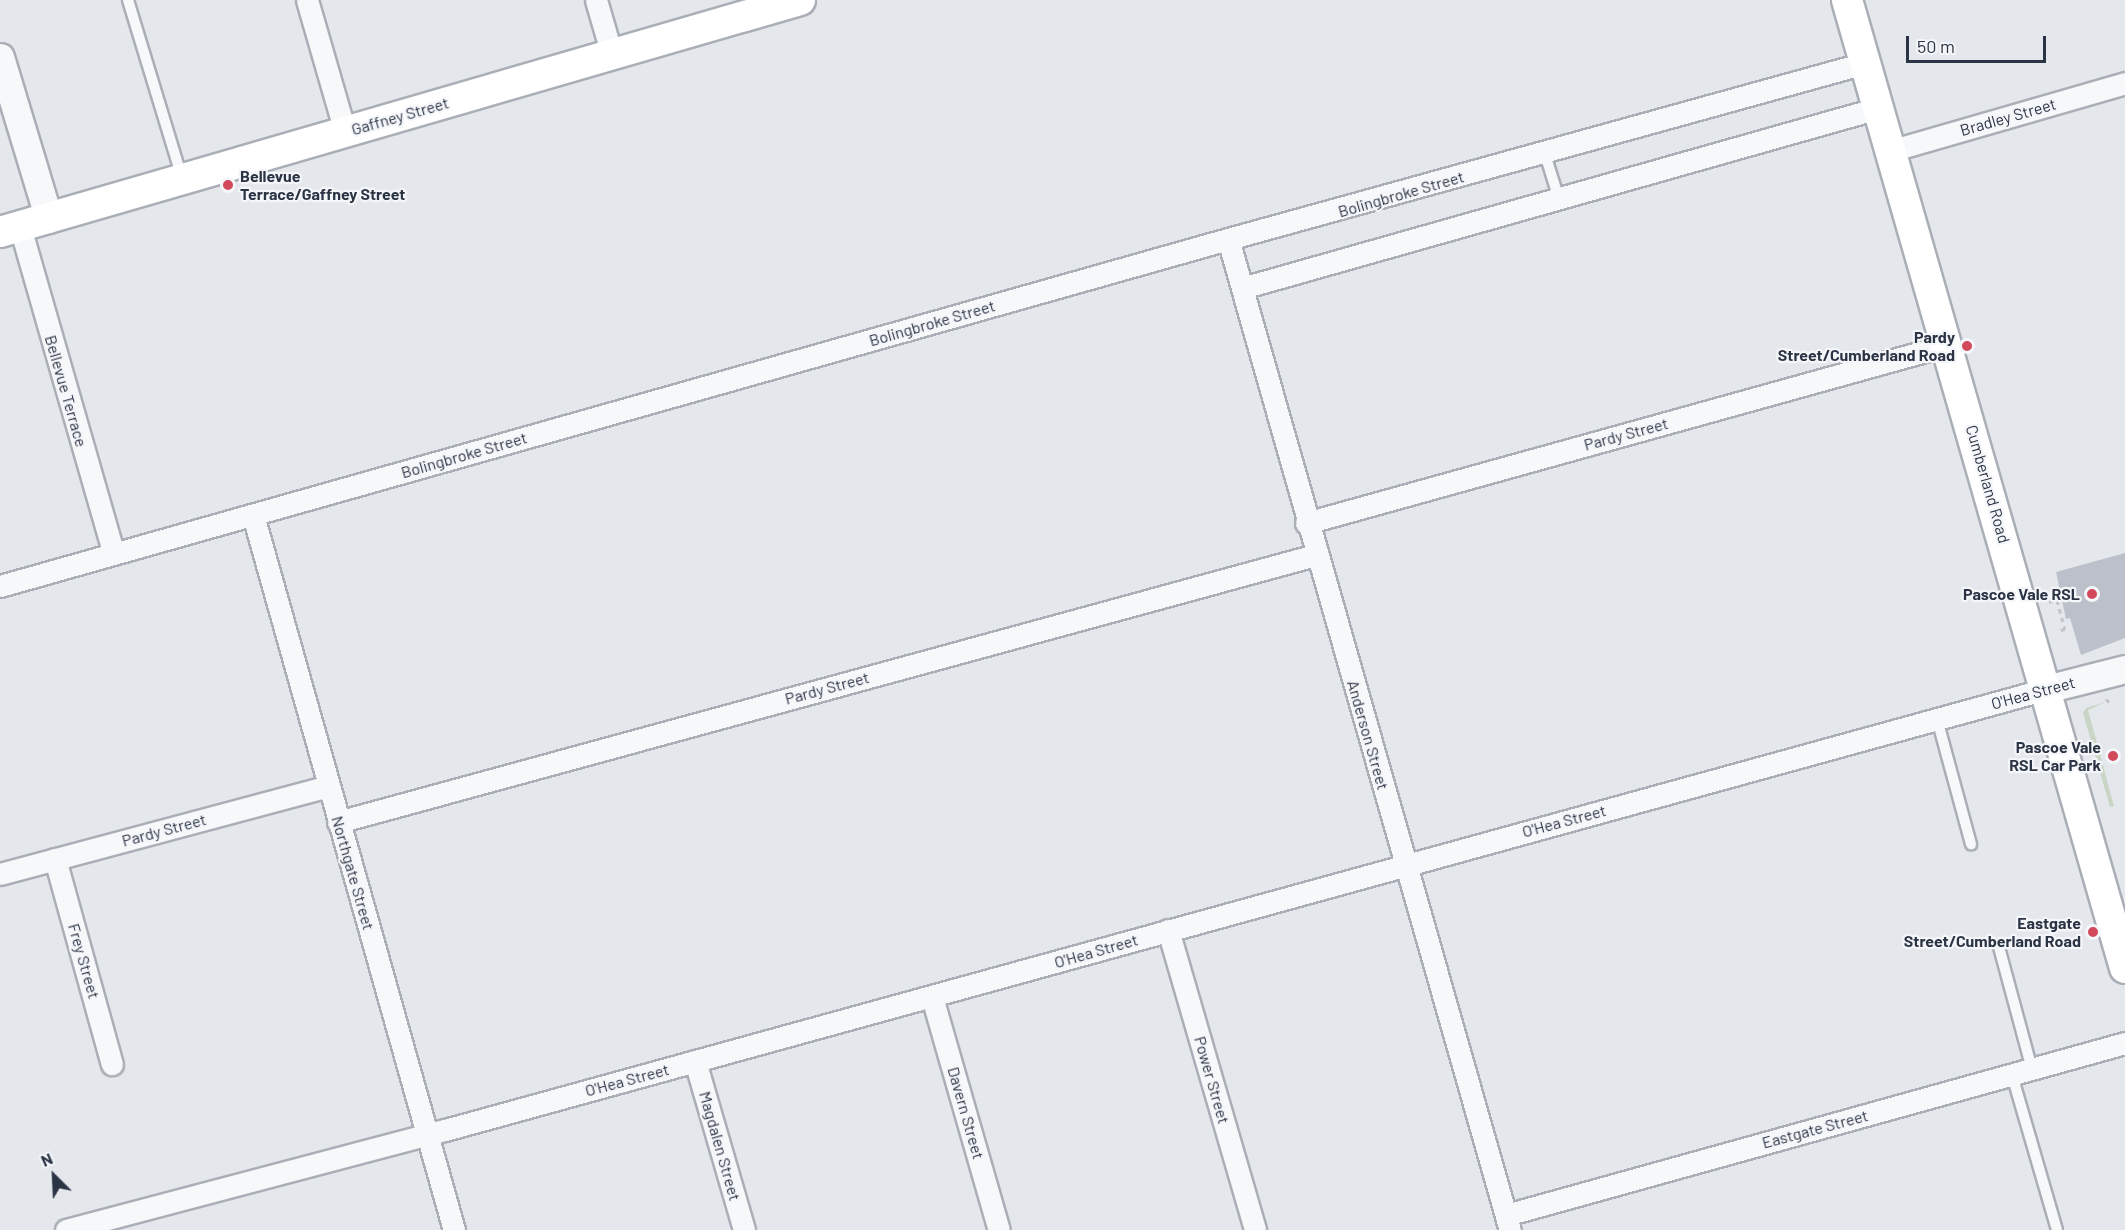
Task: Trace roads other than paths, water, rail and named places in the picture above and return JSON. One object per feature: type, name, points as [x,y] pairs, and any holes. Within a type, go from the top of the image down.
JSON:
[{"type":"main road","name":"Gaffney Street","points":[[10,229],[800,0]]},
{"type":"main road","name":"Cumberland Road","points":[[1847,0],[2125,969]]},
{"type":"street","points":[[307,0],[345,132]]},
{"type":"street","points":[[596,0],[612,55]]},
{"type":"street","points":[[0,57],[49,219]]},
{"type":"street","name":"Bolingbroke Street","points":[[0,586],[1228,239],[1545,154],[1865,63]]},
{"type":"street","name":"Bradley Street","points":[[1890,151],[2125,83]]},
{"type":"street","points":[[1242,288],[1878,108]]},
{"type":"street","name":"Bellevue Terrace","points":[[10,229],[114,554]]},
{"type":"street","name":"Anderson Street","points":[[1228,239],[1315,555],[1508,1222]]},
{"type":"street","name":"Pardy Street","points":[[1306,522],[1947,345]]},
{"type":"street","name":"Northgate Street","points":[[253,515],[454,1230]]},
{"type":"street","name":"Pardy Street","points":[[338,822],[1315,555]]},
{"type":"street","name":"O'Hea Street","points":[[66,1230],[427,1135],[1406,864],[2125,669]]},
{"type":"street","name":"Pardy Street","points":[[0,874],[328,786]]},
{"type":"street","name":"Frey Street","points":[[55,860],[112,1064]]},
{"type":"street","name":"Power Street","points":[[1168,930],[1255,1230]]},
{"type":"street","name":"Davern Street","points":[[932,997],[999,1230]]},
{"type":"street","name":"Eastgate Street","points":[[1508,1222],[2125,1043]]},
{"type":"street","name":"Magdalen Street","points":[[695,1061],[744,1230]]},
{"type":"lane","points":[[128,0],[182,180]]},
{"type":"lane","points":[[1545,154],[1559,199]]},
{"type":"lane","points":[[1937,719],[1971,844]]},
{"type":"lane","points":[[1999,947],[2022,1072],[2057,1230]]},
{"type":"place","name":"Bellevue Terrace/Gaffney Street","points":[[228,185]]},
{"type":"place","name":"Pardy Street/Cumberland Road","points":[[1967,346]]},
{"type":"place","name":"Pascoe Vale RSL","points":[[2092,594]]},
{"type":"place","name":"Pascoe Vale RSL Car Park","points":[[2113,756]]},
{"type":"place","name":"Eastgate Street/Cumberland Road","points":[[2093,932]]}]
